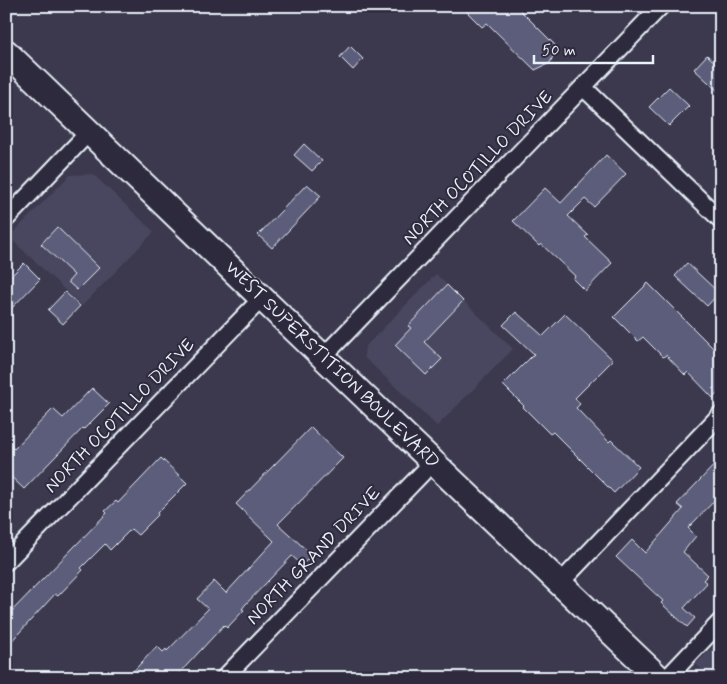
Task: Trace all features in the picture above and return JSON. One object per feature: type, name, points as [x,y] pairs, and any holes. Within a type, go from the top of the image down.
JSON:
[{"type":"main road","name":"WEST SUPERSTITION BOULEVARD","points":[[6,52],[659,678]]},
{"type":"street","name":"NORTH OCOTILLO DRIVE","points":[[323,357],[661,6]]},
{"type":"street","points":[[583,88],[721,220]]},
{"type":"street","points":[[6,219],[89,132]]},
{"type":"street","name":"NORTH OCOTILLO DRIVE","points":[[6,562],[262,298]]},
{"type":"street","points":[[560,583],[721,414]]},
{"type":"street","name":"NORTH GRAND DRIVE","points":[[224,678],[433,462]]},
{"type":"street","points":[[667,678],[721,622]]},
{"type":"shaded area","points":[[93,174],[154,232],[82,306],[9,237],[70,175]]},
{"type":"shaded area","points":[[436,274],[513,349],[437,426],[364,357],[365,347]]},
{"type":"shaded area","points":[[721,639],[721,678],[710,678],[696,664]]},
{"type":"building","points":[[461,6],[516,6],[557,47],[550,63],[535,70],[487,23],[482,27]]},
{"type":"building","points":[[350,46],[363,59],[353,70],[340,57]]},
{"type":"building","points":[[707,55],[721,68],[721,94],[694,69]]},
{"type":"building","points":[[669,87],[689,106],[669,126],[649,107]]},
{"type":"building","points":[[304,144],[322,161],[312,171],[294,155]]},
{"type":"building","points":[[606,155],[626,174],[594,207],[585,199],[568,216],[588,235],[585,237],[612,263],[585,291],[573,279],[575,276],[513,221],[545,188],[561,203]]},
{"type":"building","points":[[307,184],[321,196],[272,248],[258,235]]},
{"type":"building","points":[[57,227],[99,268],[77,290],[68,282],[74,275],[41,244]]},
{"type":"building","points":[[24,263],[40,279],[6,314],[6,281]]},
{"type":"building","points":[[687,263],[719,293],[707,306],[675,276]]},
{"type":"building","points":[[648,283],[721,356],[721,390],[713,398],[688,372],[685,375],[666,355],[663,357],[643,337],[638,341],[614,317]]},
{"type":"building","points":[[447,285],[463,301],[424,342],[442,359],[426,375],[395,345],[411,328],[408,326]]},
{"type":"building","points":[[65,292],[80,306],[63,324],[48,310]]},
{"type":"building","points":[[516,312],[543,336],[565,314],[613,360],[575,398],[580,404],[576,408],[609,442],[611,440],[639,467],[614,493],[553,432],[550,434],[503,385],[534,354],[503,325]]},
{"type":"building","points":[[92,388],[109,404],[24,489],[6,472],[6,442],[14,449],[53,409],[63,418]]},
{"type":"building","points":[[311,427],[343,458],[278,524],[312,555],[302,565],[292,556],[245,605],[242,609],[244,610],[227,628],[224,625],[175,678],[127,678],[157,646],[163,652],[166,649],[167,651],[208,609],[197,599],[214,581],[226,593],[274,541],[236,504]]},
{"type":"building","points":[[161,458],[187,483],[138,535],[131,529],[110,550],[105,544],[81,568],[83,570],[58,596],[55,594],[6,647],[6,617],[107,513],[105,511],[116,501],[118,503]]},
{"type":"building","points":[[721,458],[721,494],[688,528],[696,536],[683,552],[708,575],[703,580],[707,583],[684,608],[695,618],[687,627],[661,603],[663,601],[616,557],[632,540],[645,553],[683,509],[677,504]]}]
